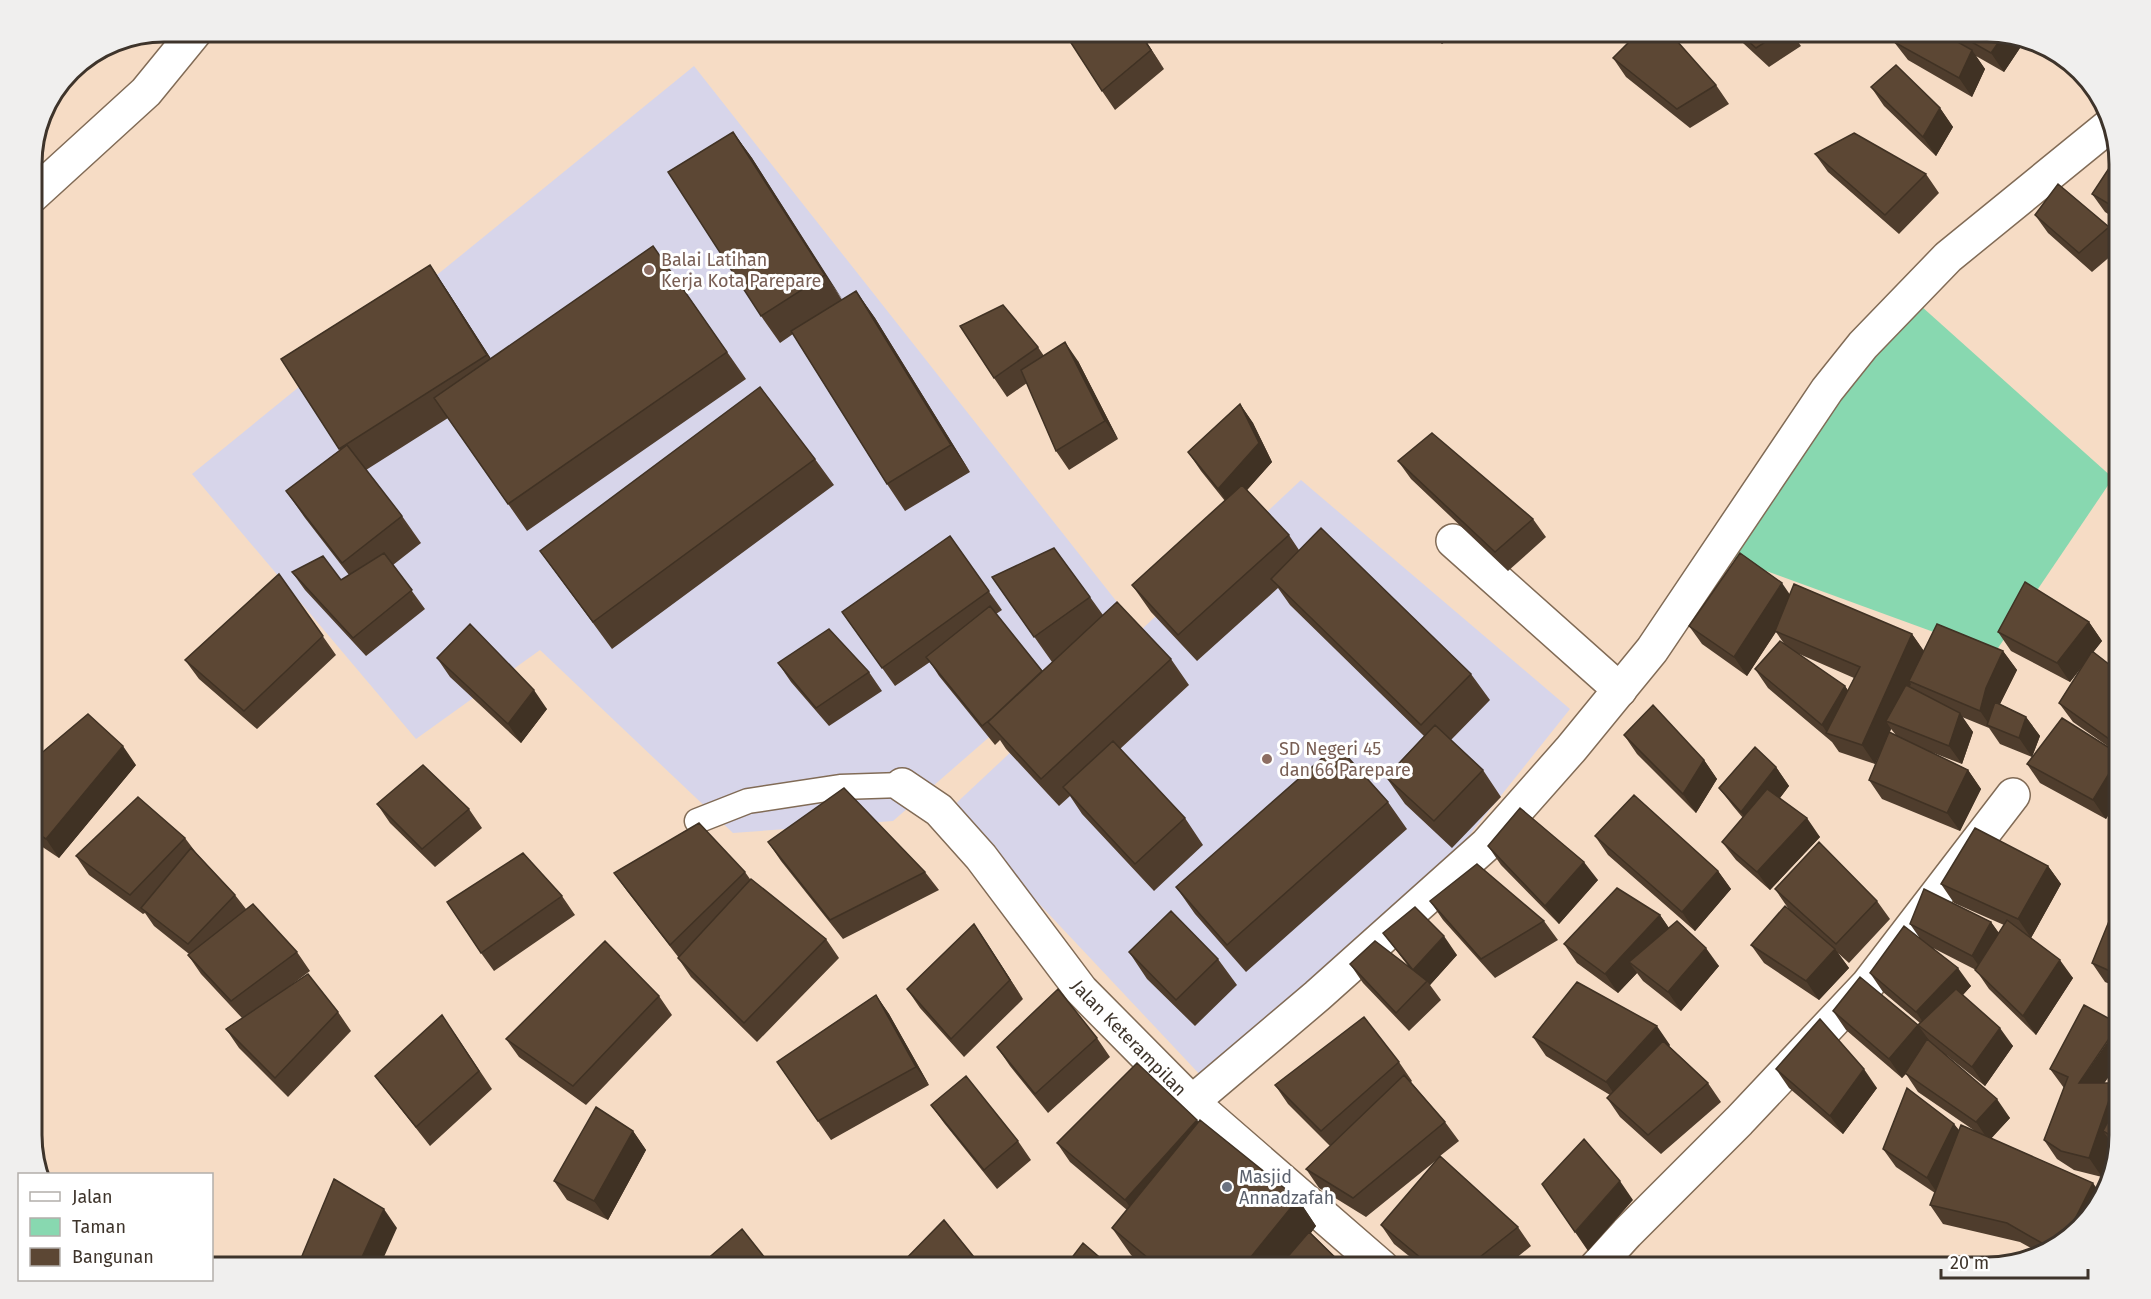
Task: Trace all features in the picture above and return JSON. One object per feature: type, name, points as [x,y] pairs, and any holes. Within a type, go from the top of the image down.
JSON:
[{"type":"street","points":[[42,187],[146,93],[187,42]]},
{"type":"street","points":[[1192,1102],[1317,996],[1487,844],[1652,650],[1827,390],[1863,345],[1948,257],[2104,130]]},
{"type":"street","points":[[1453,541],[1620,690]]},
{"type":"street","name":"Jalan Keterampilan","points":[[902,785],[939,810],[981,857],[1082,990],[1192,1102],[1369,1257]]},
{"type":"street","points":[[1606,1257],[1739,1121],[1868,984],[2013,795]]},
{"type":"lane","points":[[697,821],[748,801],[840,787],[902,785]]},
{"type":"shaded area","name":"Balai Latihan Kerja Kota Parepare","points":[[694,66],[1128,616],[893,821],[733,833],[540,650],[416,739],[192,474]]},
{"type":"shaded area","name":"SD Negeri 45 dan 66 Parepare","points":[[1301,480],[1570,709],[1448,862],[1204,1079],[950,809]]},
{"type":"green space","points":[[1921,306],[2109,474],[2109,484],[1994,654],[1731,558],[1852,371]]},
{"type":"building","points":[[1070,42],[1146,42],[1151,50],[1102,91]]},
{"type":"building","points":[[1629,42],[1678,42],[1716,85],[1677,109],[1613,58]]},
{"type":"building","points":[[1749,42],[1765,42],[1756,48]]},
{"type":"building","points":[[1894,42],[1958,42],[1972,50],[1959,78]]},
{"type":"building","points":[[1972,42],[1998,43],[1991,53]]},
{"type":"building","points":[[1896,65],[1940,108],[1923,137],[1871,87]]},
{"type":"building","points":[[733,132],[825,275],[761,316],[668,172]]},
{"type":"building","points":[[1854,133],[1926,174],[1885,215],[1815,154]]},
{"type":"building","points":[[2109,168],[2109,204],[2092,194]]},
{"type":"building","points":[[2058,184],[2109,227],[2079,253],[2035,215]]},
{"type":"building","points":[[653,246],[727,352],[508,504],[434,398]]},
{"type":"building","points":[[430,265],[487,355],[339,449],[281,359]]},
{"type":"building","points":[[856,291],[951,445],[887,484],[791,331]]},
{"type":"building","points":[[1003,305],[1038,347],[994,378],[960,326]]},
{"type":"building","points":[[1065,342],[1105,421],[1056,451],[1021,370]]},
{"type":"building","points":[[760,387],[815,459],[593,622],[540,551]]},
{"type":"building","points":[[1240,404],[1259,443],[1218,489],[1188,452]]},
{"type":"building","points":[[1432,433],[1533,519],[1495,552],[1398,461]]},
{"type":"building","points":[[347,445],[402,516],[342,563],[286,491]]},
{"type":"building","points":[[1242,485],[1289,535],[1178,635],[1132,585]]},
{"type":"building","points":[[1321,528],[1471,674],[1421,725],[1271,579]]},
{"type":"building","points":[[950,536],[989,591],[882,668],[842,612]]},
{"type":"building","points":[[1054,548],[1090,597],[1034,637],[992,577]]},
{"type":"building","points":[[384,553],[412,590],[353,638],[292,572],[323,556],[341,580]]},
{"type":"building","points":[[1740,553],[1782,583],[1734,657],[1689,626]]},
{"type":"building","points":[[279,574],[323,636],[244,711],[185,660]]},
{"type":"building","points":[[2025,582],[2089,622],[2057,663],[1998,632]]},
{"type":"building","points":[[1794,584],[1912,634],[1862,745],[1826,733],[1860,667],[1775,631]]},
{"type":"building","points":[[1117,602],[1171,659],[1041,779],[988,722]]},
{"type":"building","points":[[990,606],[1042,671],[982,726],[926,657]]},
{"type":"building","points":[[470,624],[534,690],[508,724],[437,658]]},
{"type":"building","points":[[1937,624],[2003,651],[1986,688],[1980,711],[1909,681]]},
{"type":"building","points":[[829,629],[869,672],[816,708],[778,663]]},
{"type":"building","points":[[1780,641],[1845,686],[1822,725],[1755,669]]},
{"type":"building","points":[[2092,651],[2109,664],[2109,739],[2059,703]]},
{"type":"building","points":[[1906,685],[1960,713],[1949,746],[1886,721]]},
{"type":"building","points":[[1995,702],[2026,717],[2019,738],[1987,725]]},
{"type":"building","points":[[1653,705],[1704,760],[1683,794],[1624,735]]},
{"type":"building","points":[[88,714],[123,746],[46,839],[42,836],[42,753]]},
{"type":"building","points":[[2062,718],[2109,748],[2109,774],[2093,800],[2027,764]]},
{"type":"building","points":[[1435,725],[1483,770],[1434,821],[1386,777]]},
{"type":"building","points":[[1889,732],[1968,770],[1947,813],[1869,780]]},
{"type":"building","points":[[1113,741],[1185,818],[1135,864],[1063,787]]},
{"type":"building","points":[[1337,745],[1388,802],[1227,945],[1176,887]]},
{"type":"building","points":[[1755,747],[1776,767],[1741,812],[1719,788]]},
{"type":"building","points":[[423,765],[469,809],[422,849],[377,804]]},
{"type":"building","points":[[844,788],[925,872],[830,920],[768,842]]},
{"type":"building","points":[[1767,789],[1807,818],[1757,872],[1722,842]]},
{"type":"building","points":[[1634,795],[1718,871],[1682,912],[1595,836]]},
{"type":"building","points":[[138,797],[185,838],[130,895],[76,856]]},
{"type":"building","points":[[1520,808],[1584,862],[1545,906],[1488,846]]},
{"type":"building","points":[[699,823],[745,872],[670,945],[614,873]]},
{"type":"building","points":[[1975,828],[2048,866],[2018,919],[1941,884]]},
{"type":"building","points":[[1819,842],[1877,901],[1836,944],[1775,889]]},
{"type":"building","points":[[191,848],[235,895],[188,944],[141,908]]},
{"type":"building","points":[[523,853],[562,896],[481,953],[447,902]]},
{"type":"building","points":[[1477,864],[1544,921],[1481,959],[1430,901]]},
{"type":"building","points":[[751,879],[826,939],[744,1023],[678,958]]},
{"type":"building","points":[[1617,888],[1660,915],[1605,974],[1564,944]]},
{"type":"building","points":[[1924,889],[1991,922],[1972,956],[1910,924]]},
{"type":"building","points":[[253,904],[297,952],[231,1001],[188,955]]},
{"type":"building","points":[[1785,906],[1835,949],[1806,981],[1751,945]]},
{"type":"building","points":[[1415,907],[1444,936],[1413,970],[1383,933]]},
{"type":"building","points":[[1171,911],[1218,959],[1176,1000],[1129,952]]},
{"type":"building","points":[[2007,920],[2060,960],[2023,1016],[1975,970]]},
{"type":"building","points":[[1677,921],[1706,948],[1668,992],[1629,962]]},
{"type":"building","points":[[2109,921],[2109,971],[2092,963]]},
{"type":"building","points":[[974,924],[1010,980],[951,1039],[907,989]]},
{"type":"building","points":[[1904,926],[1958,968],[1916,1012],[1870,973]]},
{"type":"building","points":[[605,941],[659,996],[573,1086],[506,1039]]},
{"type":"building","points":[[1375,941],[1427,981],[1396,1013],[1350,964]]},
{"type":"building","points":[[308,974],[338,1012],[275,1078],[226,1029]]},
{"type":"building","points":[[1860,977],[1918,1025],[1889,1059],[1833,1011]]},
{"type":"building","points":[[1577,982],[1657,1026],[1606,1082],[1533,1037]]},
{"type":"building","points":[[1058,989],[1097,1038],[1035,1094],[997,1047]]},
{"type":"building","points":[[1956,989],[2000,1028],[1972,1067],[1918,1025]]},
{"type":"building","points":[[876,995],[916,1067],[818,1121],[777,1062]]},
{"type":"building","points":[[2084,1005],[2109,1019],[2109,1039],[2079,1083],[2109,1083],[2109,1100],[2089,1158],[2061,1151],[2044,1140],[2068,1077],[2050,1069]]},
{"type":"building","points":[[442,1015],[479,1071],[416,1127],[375,1076]]},
{"type":"building","points":[[1364,1017],[1399,1062],[1321,1131],[1275,1085]]},
{"type":"building","points":[[1820,1019],[1864,1069],[1830,1116],[1776,1069]]},
{"type":"building","points":[[1927,1039],[1997,1099],[1976,1122],[1905,1073]]},
{"type":"building","points":[[1663,1041],[1708,1083],[1648,1135],[1607,1098]]},
{"type":"building","points":[[1137,1063],[1197,1120],[1125,1200],[1057,1143]]},
{"type":"building","points":[[1404,1075],[1445,1122],[1353,1198],[1306,1169]]},
{"type":"building","points":[[966,1076],[1018,1141],[984,1170],[931,1105]]},
{"type":"building","points":[[1907,1088],[1954,1124],[1927,1178],[1883,1149]]},
{"type":"building","points":[[596,1107],[633,1131],[594,1201],[554,1181]]},
{"type":"building","name":"Masjid Annadzafah","points":[[1200,1120],[1298,1199],[1251,1257],[1147,1257],[1112,1228]]},
{"type":"building","points":[[2109,1120],[2109,1135],[2103,1131]]},
{"type":"building","points":[[1961,1125],[2093,1183],[2075,1219],[2061,1232],[2043,1244],[2007,1223],[1930,1205]]},
{"type":"building","points":[[1584,1139],[1620,1181],[1575,1232],[1542,1184]]},
{"type":"building","points":[[1440,1156],[1518,1227],[1480,1257],[1420,1257],[1381,1225]]},
{"type":"building","points":[[334,1179],[384,1209],[362,1257],[302,1257]]},
{"type":"building","points":[[944,1220],[974,1257],[908,1257]]},
{"type":"building","points":[[742,1229],[764,1257],[710,1257]]},
{"type":"building","points":[[1309,1232],[1335,1257],[1287,1257]]},
{"type":"building","points":[[1083,1243],[1099,1257],[1072,1257]]},
{"type":"place","name":"Balai Latihan Kerja Kota Parepare","points":[[649,270]]},
{"type":"place","name":"SD Negeri 45 dan 66 Parepare","points":[[1267,759]]},
{"type":"place","name":"Masjid Annadzafah","points":[[1227,1187]]}]
